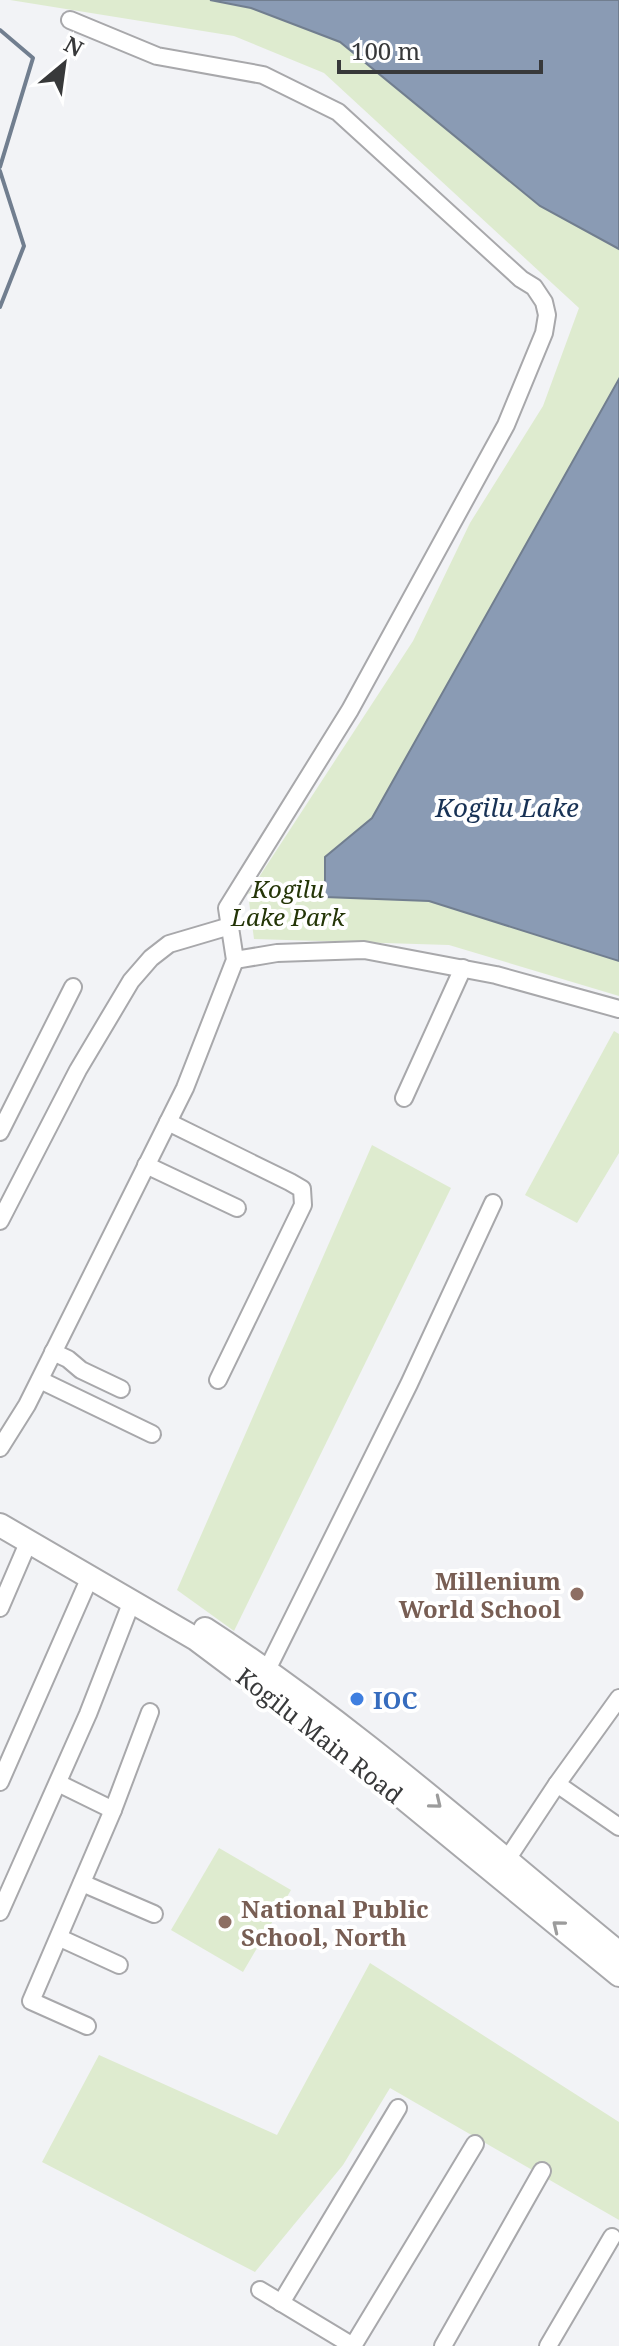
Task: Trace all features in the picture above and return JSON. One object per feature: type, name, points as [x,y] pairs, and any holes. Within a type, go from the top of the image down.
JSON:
[{"type":"main road","name":"Kogilu Main Road","points":[[0,1510],[140,1587],[263,1678],[380,1757],[619,1953]]},
{"type":"main road","name":"Kogilu Main Road","points":[[0,1525],[263,1678],[357,1760],[619,1975]]},
{"type":"street","points":[[0,1448],[40,1380],[185,1088],[235,960],[227,908],[350,710],[506,425],[544,333],[547,315],[544,302],[534,287],[521,279],[338,112],[263,75],[157,56],[70,20]]},
{"type":"street","points":[[0,1221],[78,1070],[131,981],[151,958],[169,944],[230,926]]},
{"type":"street","points":[[235,960],[277,953],[364,950],[496,975],[619,1009]]},
{"type":"street","points":[[404,1098],[463,968]]},
{"type":"street","points":[[0,1132],[73,987]]},
{"type":"street","points":[[168,1122],[290,1182],[302,1189],[304,1194],[303,1205],[218,1380]]},
{"type":"street","points":[[146,1165],[237,1208]]},
{"type":"street","points":[[263,1678],[409,1384],[493,1203]]},
{"type":"street","points":[[53,1352],[81,1370],[121,1389]]},
{"type":"street","points":[[40,1380],[152,1434]]},
{"type":"street","points":[[0,1608],[28,1543]]},
{"type":"street","points":[[0,1782],[90,1577]]},
{"type":"street","points":[[0,1912],[58,1783],[132,1601]]},
{"type":"street","points":[[506,1861],[619,1698]]},
{"type":"street","points":[[87,2026],[31,2001],[113,1810],[150,1712]]},
{"type":"street","points":[[58,1783],[113,1810]]},
{"type":"street","points":[[557,1784],[619,1827]]},
{"type":"street","points":[[82,1883],[154,1914]]},
{"type":"street","points":[[60,1938],[119,1965]]},
{"type":"street","points":[[281,2303],[398,2108]]},
{"type":"street","points":[[260,2290],[353,2346],[475,2144]]},
{"type":"street","points":[[443,2346],[542,2171]]},
{"type":"street","points":[[548,2346],[612,2237]]},
{"type":"green space","name":"Kogilu Lake Park","points":[[10,0],[210,0],[251,8],[339,42],[540,206],[619,249],[619,379],[372,818],[325,857],[325,897],[429,901],[619,961],[619,996],[449,945],[254,939],[248,894],[413,641],[470,523],[543,406],[579,308],[324,73],[234,36]]},
{"type":"green space","points":[[614,1031],[619,1034],[619,1153],[577,1223],[525,1195]]},
{"type":"green space","points":[[372,1145],[451,1188],[234,1631],[177,1590]]},
{"type":"green space","points":[[219,1848],[291,1890],[243,1972],[171,1930]]},
{"type":"green space","points":[[370,1963],[619,2122],[619,2220],[390,2088],[343,2165],[255,2272],[42,2162],[99,2055],[277,2135]]},
{"type":"water","points":[[210,0],[619,0],[619,249],[540,206],[340,42],[251,8]]},
{"type":"water","name":"Kogilu Lake","points":[[619,379],[619,961],[429,901],[325,897],[325,857],[372,818]]},
{"type":"waterway","points":[[0,30],[33,58],[0,167]]},
{"type":"waterway","points":[[0,171],[24,246],[0,307]]},
{"type":"place","name":"Millenium World School","points":[[577,1594]]},
{"type":"place","name":"IOC","points":[[357,1699]]},
{"type":"place","name":"National Public School, North","points":[[225,1922]]}]
